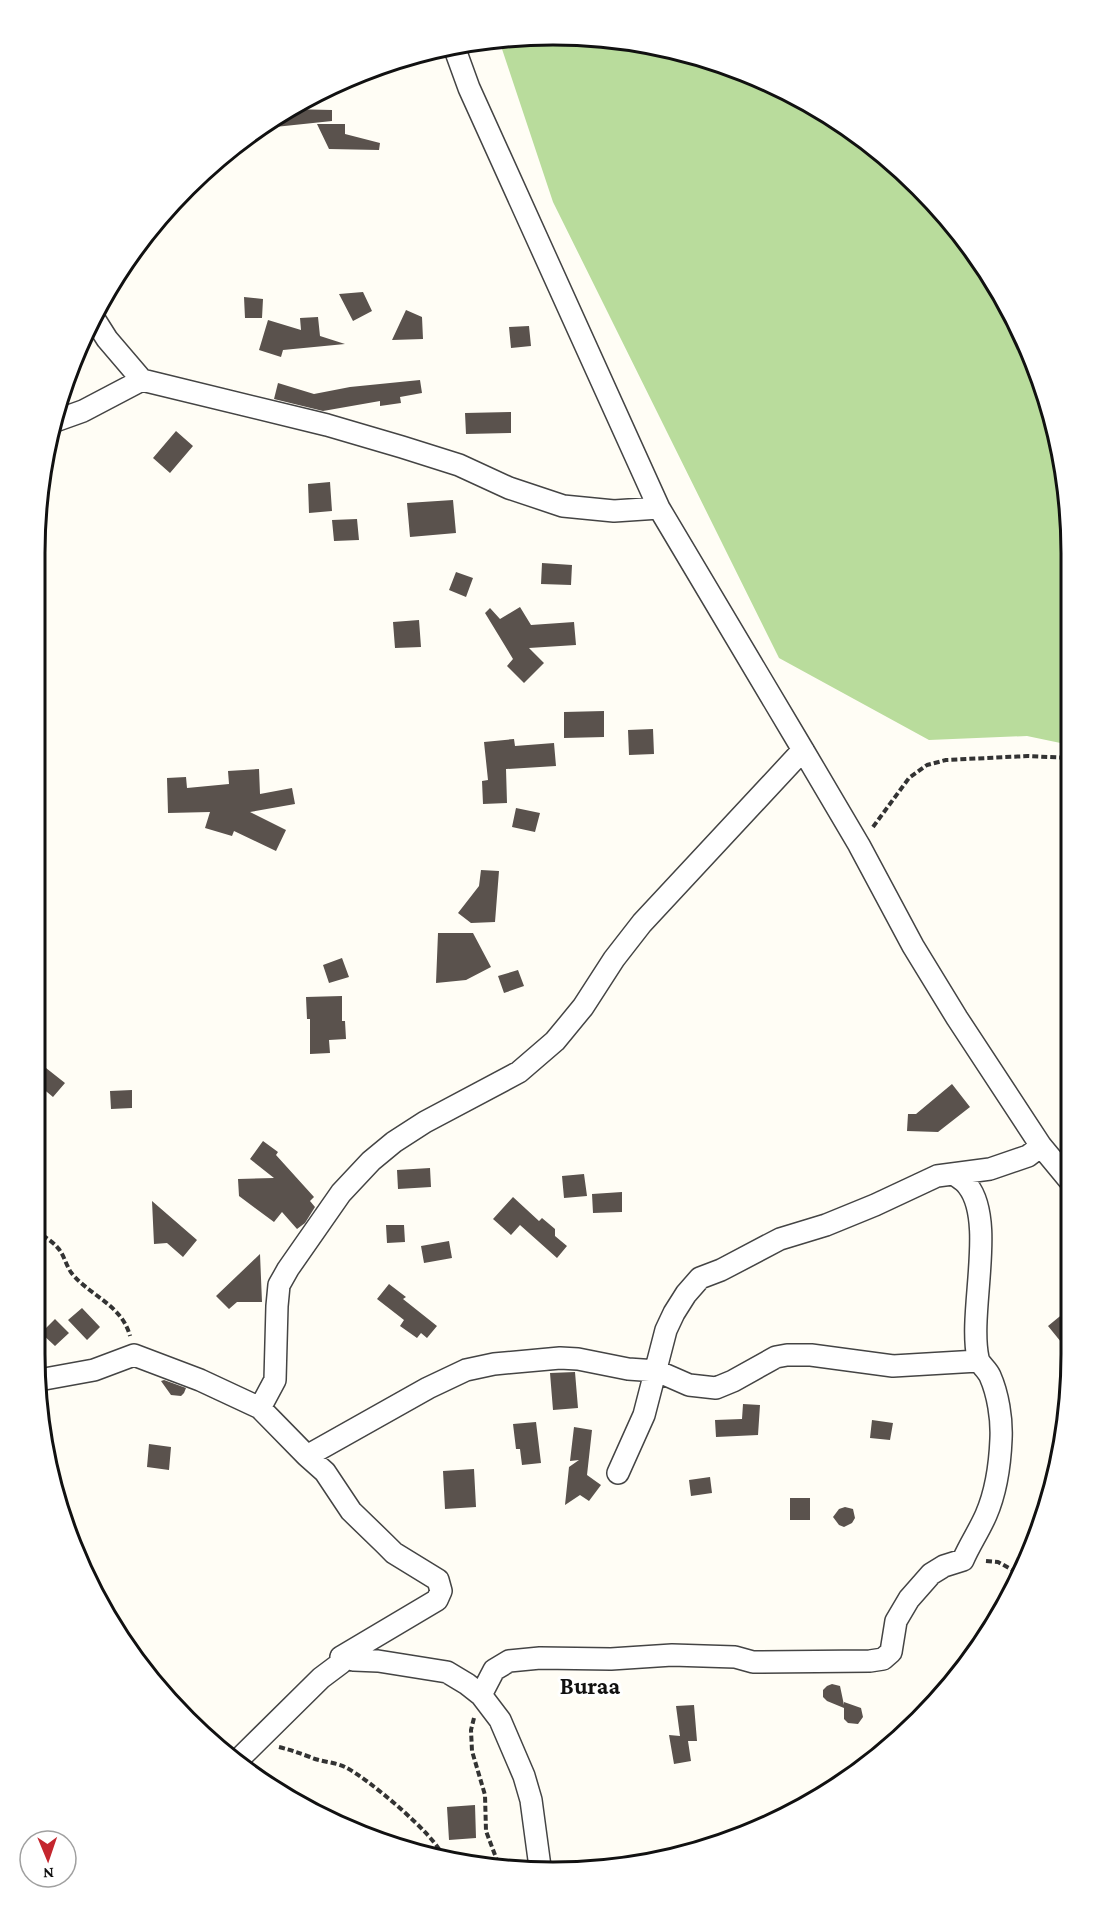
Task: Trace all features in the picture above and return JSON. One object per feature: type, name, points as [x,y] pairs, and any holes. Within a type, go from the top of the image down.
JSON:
[{"type":"street","points":[[457,54],[469,88],[659,508],[859,845],[913,946],[1041,1146],[1061,1170]]},
{"type":"street","points":[[98,325],[142,380],[327,425],[402,447],[459,465],[509,488],[563,506],[614,511],[659,508]]},
{"type":"street","points":[[63,418],[83,411],[142,380]]},
{"type":"street","points":[[260,1408],[275,1380],[279,1285],[341,1193],[371,1161],[394,1142],[425,1122],[519,1072],[555,1041],[583,1007],[614,959],[642,923],[803,750]]},
{"type":"street","points":[[618,1473],[644,1415],[666,1330],[686,1294],[700,1278],[721,1270],[780,1239],[826,1225],[937,1176],[990,1169],[1028,1156],[1041,1146]]},
{"type":"street","points":[[481,1695],[494,1670],[509,1661],[540,1658],[611,1659],[682,1655],[735,1657],[753,1662],[883,1659],[891,1652],[896,1621],[909,1599],[931,1574],[944,1566],[963,1560],[985,1517],[997,1472],[1001,1439],[1000,1414],[991,1377],[978,1361],[975,1324],[980,1242],[979,1216],[969,1186],[954,1174]]},
{"type":"street","points":[[46,1379],[94,1370],[134,1355],[200,1380],[260,1408],[325,1472],[351,1511],[394,1553],[438,1580],[441,1591],[437,1600],[341,1657]]},
{"type":"street","points":[[307,1456],[428,1388],[466,1370],[518,1360],[560,1358],[597,1362],[628,1369],[657,1371],[689,1385],[716,1388],[776,1357],[787,1355],[811,1355],[893,1366],[978,1361]]},
{"type":"street","points":[[341,1657],[447,1672],[481,1695],[500,1720],[524,1776],[531,1800],[539,1862]]},
{"type":"street","points":[[242,1756],[321,1678],[341,1664],[341,1657]]},
{"type":"path","points":[[859,845],[909,778],[927,765],[946,760],[1028,756],[1061,758]]},
{"type":"path","points":[[45,1238],[58,1248],[71,1274],[90,1293],[115,1308],[128,1330],[134,1355]]},
{"type":"path","points":[[963,1560],[998,1562],[1013,1570]]},
{"type":"path","points":[[481,1695],[471,1730],[472,1751],[485,1795],[486,1831],[496,1859]]},
{"type":"path","points":[[255,1742],[300,1752],[308,1757],[345,1767],[391,1800],[439,1849]]},
{"type":"green space","points":[[553,45],[619,49],[684,62],[747,84],[807,113],[862,150],[888,171],[935,218],[975,271],[1009,328],[1044,422],[1057,487],[1060,520],[1061,743],[1027,736],[929,740],[779,658],[553,202],[502,48]]},
{"type":"building","points":[[306,109],[332,110],[332,121],[278,127]]},
{"type":"building","points":[[317,124],[345,124],[345,134],[380,143],[379,150],[329,149]]},
{"type":"building","points":[[363,292],[372,311],[353,321],[339,294]]},
{"type":"building","points":[[244,297],[263,299],[262,318],[245,318]]},
{"type":"building","points":[[406,310],[422,317],[423,339],[392,340]]},
{"type":"building","points":[[318,317],[320,336],[345,344],[283,350],[281,357],[259,350],[268,320],[301,330],[300,318]]},
{"type":"building","points":[[529,326],[531,346],[511,348],[509,327]]},
{"type":"building","points":[[420,380],[422,393],[400,397],[401,403],[380,406],[380,401],[323,411],[274,399],[278,383],[314,394],[350,387]]},
{"type":"building","points":[[511,412],[511,433],[466,434],[465,413]]},
{"type":"building","points":[[176,431],[193,446],[170,473],[153,458]]},
{"type":"building","points":[[330,482],[332,511],[309,513],[308,484]]},
{"type":"building","points":[[453,500],[456,533],[410,537],[407,503]]},
{"type":"building","points":[[357,519],[359,540],[334,541],[332,520]]},
{"type":"building","points":[[542,563],[572,565],[571,585],[541,584]]},
{"type":"building","points":[[456,572],[473,578],[466,597],[449,590]]},
{"type":"building","points":[[520,607],[531,625],[574,622],[576,645],[529,648],[544,663],[524,683],[507,666],[513,659],[485,613],[490,608],[500,619]]},
{"type":"building","points":[[419,620],[421,647],[395,648],[393,622]]},
{"type":"building","points":[[604,711],[604,737],[564,738],[564,712]]},
{"type":"building","points":[[653,729],[654,754],[629,755],[628,730]]},
{"type":"building","points":[[514,739],[515,746],[554,743],[556,766],[506,769],[507,803],[483,804],[482,781],[488,780],[484,742]]},
{"type":"building","points":[[259,769],[260,794],[292,788],[295,804],[250,812],[286,830],[276,851],[234,831],[232,836],[205,828],[210,812],[168,813],[167,778],[186,777],[187,788],[229,784],[228,771]]},
{"type":"building","points":[[516,808],[540,813],[535,832],[512,827]]},
{"type":"building","points":[[481,870],[499,871],[495,922],[471,923],[458,913],[479,886]]},
{"type":"building","points":[[438,933],[473,933],[491,967],[466,980],[436,983]]},
{"type":"building","points":[[342,958],[349,977],[329,983],[323,965]]},
{"type":"building","points":[[518,970],[524,986],[504,993],[498,976]]},
{"type":"building","points":[[342,996],[342,1021],[345,1021],[346,1039],[329,1040],[330,1053],[310,1054],[310,1019],[307,1019],[306,997]]},
{"type":"building","points":[[45,1069],[65,1083],[53,1097],[45,1090]]},
{"type":"building","points":[[952,1084],[970,1107],[938,1132],[907,1131],[908,1114],[916,1114]]},
{"type":"building","points":[[132,1090],[132,1108],[111,1109],[110,1091]]},
{"type":"building","points":[[263,1141],[278,1152],[276,1155],[314,1197],[310,1201],[315,1207],[305,1223],[297,1229],[282,1212],[274,1222],[239,1196],[238,1179],[274,1178],[250,1159]]},
{"type":"building","points":[[430,1168],[431,1187],[398,1189],[397,1170]]},
{"type":"building","points":[[584,1174],[587,1196],[564,1198],[562,1176]]},
{"type":"building","points":[[622,1192],[622,1212],[593,1213],[592,1194]]},
{"type":"building","points":[[513,1197],[539,1221],[542,1218],[555,1229],[555,1236],[567,1246],[557,1258],[520,1225],[511,1235],[493,1219]]},
{"type":"building","points":[[152,1201],[197,1240],[183,1257],[167,1243],[154,1244]]},
{"type":"building","points":[[386,1225],[404,1225],[405,1242],[387,1243]]},
{"type":"building","points":[[449,1241],[452,1258],[424,1263],[421,1246]]},
{"type":"building","points":[[260,1254],[262,1302],[237,1302],[229,1309],[216,1296]]},
{"type":"building","points":[[389,1284],[406,1297],[403,1299],[437,1326],[427,1338],[421,1333],[417,1338],[400,1326],[404,1320],[377,1299]]},
{"type":"building","points":[[82,1308],[100,1327],[87,1340],[68,1320]]},
{"type":"building","points":[[1061,1315],[1061,1342],[1048,1326]]},
{"type":"building","points":[[55,1319],[69,1333],[55,1346],[45,1337],[45,1329]]},
{"type":"building","points":[[575,1372],[578,1408],[553,1410],[550,1373]]},
{"type":"building","points":[[161,1381],[186,1388],[184,1393],[181,1396],[171,1395]]},
{"type":"building","points":[[743,1404],[760,1405],[758,1435],[716,1437],[715,1420],[742,1419]]},
{"type":"building","points":[[872,1420],[893,1423],[890,1440],[870,1438]]},
{"type":"building","points":[[536,1422],[541,1463],[522,1465],[520,1449],[516,1449],[513,1424]]},
{"type":"building","points":[[574,1427],[592,1430],[587,1475],[601,1485],[589,1501],[580,1495],[565,1505],[569,1467],[579,1460],[570,1461]]},
{"type":"building","points":[[149,1444],[171,1447],[169,1470],[147,1467]]},
{"type":"building","points":[[474,1469],[476,1507],[445,1509],[443,1471]]},
{"type":"building","points":[[710,1477],[712,1493],[691,1496],[689,1480]]},
{"type":"building","points":[[790,1498],[810,1498],[810,1520],[790,1520]]},
{"type":"building","points":[[845,1507],[853,1509],[855,1518],[852,1523],[844,1527],[839,1525],[833,1517],[839,1509]]},
{"type":"building","points":[[832,1684],[840,1686],[844,1705],[844,1702],[861,1708],[863,1717],[858,1724],[848,1723],[844,1719],[844,1708],[823,1697],[823,1690]]},
{"type":"building","points":[[694,1705],[697,1741],[688,1741],[691,1761],[674,1764],[669,1735],[680,1736],[676,1706]]},
{"type":"building","points":[[475,1805],[476,1838],[449,1840],[447,1807]]},
{"type":"district","name":"Buraa","points":[[590,1685]]}]
